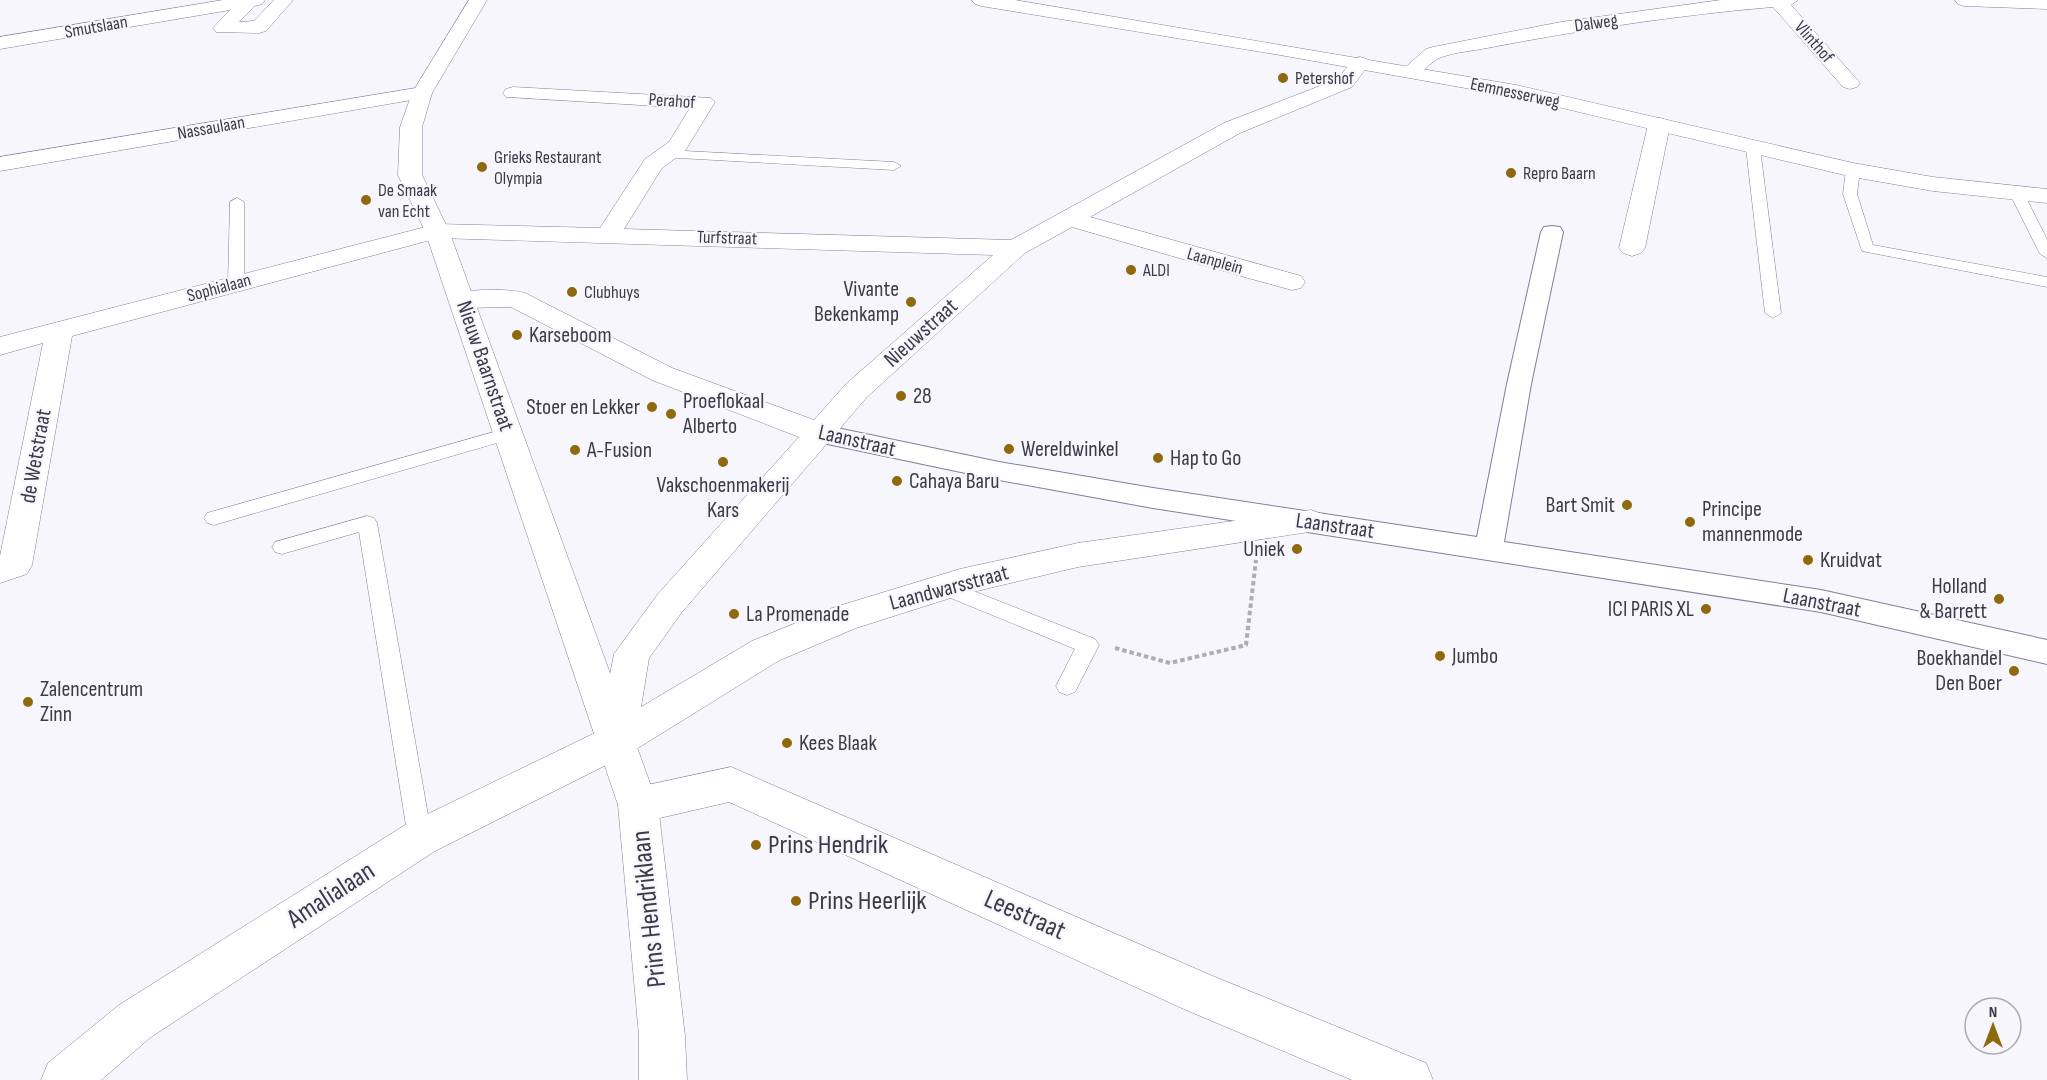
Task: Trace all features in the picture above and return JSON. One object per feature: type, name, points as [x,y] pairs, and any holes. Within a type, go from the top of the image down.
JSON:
[{"type":"street","points":[[253,1],[223,28],[259,27],[284,0]]},
{"type":"street","name":"Nieuw Baarnstraat","points":[[478,0],[422,93],[411,127],[410,175],[437,231],[616,741]]},
{"type":"street","name":"Eemnesserweg","points":[[981,0],[1516,91],[1853,170],[1934,184],[2047,196]]},
{"type":"street","name":"Dalweg","points":[[1410,72],[1433,54],[1473,44],[1716,3],[1789,0]]},
{"type":"street","points":[[1964,0],[2047,3]]},
{"type":"street","name":"Smutslaan","points":[[0,43],[253,1]]},
{"type":"street","name":"Vlinthof","points":[[1778,1],[1850,83]]},
{"type":"street","name":"Nieuwstraat","points":[[616,741],[632,654],[670,603],[857,390],[1016,248],[1232,128],[1345,84],[1360,63]]},
{"type":"street","name":"Nassaulaan","points":[[0,164],[422,93]]},
{"type":"street","name":"Perahof","points":[[513,93],[704,102],[677,146],[653,164],[609,234]]},
{"type":"street","points":[[1632,248],[1659,125]]},
{"type":"street","name":"Laanplein","points":[[1069,218],[1292,282]]},
{"type":"street","name":"Turfstraat","points":[[437,231],[609,234],[1016,248]]},
{"type":"street","name":"Sophialaan","points":[[0,346],[437,231]]},
{"type":"street","points":[[1489,548],[1519,384],[1552,232]]},
{"type":"street","name":"Laanstraat","points":[[462,300],[516,299],[662,374],[818,433],[999,471],[1311,522],[1821,600],[2047,652]]},
{"type":"street","name":"de Wetstraat","points":[[0,570],[15,565],[59,331]]},
{"type":"street","name":"Laandwarsstraat","points":[[616,741],[765,651],[844,618],[943,587],[1078,555],[1311,522]]},
{"type":"street","name":"Prins Hendriklaan","points":[[616,741],[638,805],[662,1036],[663,1080]]},
{"type":"street","name":"Amalialaan","points":[[65,1080],[135,1021],[420,838],[616,741]]},
{"type":"street","name":"Leestraat","points":[[638,805],[731,784],[1202,994],[1409,1080]]},
{"type":"lane","points":[[1753,148],[1773,313]]},
{"type":"lane","points":[[666,154],[894,166]]},
{"type":"lane","points":[[1853,170],[1850,194],[1867,248],[2047,282]]},
{"type":"lane","points":[[2017,194],[2047,254]]},
{"type":"lane","points":[[236,284],[237,202]]},
{"type":"lane","points":[[214,518],[508,434]]},
{"type":"lane","points":[[282,547],[367,523],[420,838]]},
{"type":"lane","points":[[943,587],[1088,645],[1067,686]]},
{"type":"path","points":[[1088,645],[1123,650],[1170,663],[1246,645],[1260,529]]},
{"type":"place","name":"Petershof","points":[[1283,78]]},
{"type":"place","name":"Grieks Restaurant Olympia","points":[[482,167]]},
{"type":"place","name":"Repro Baarn","points":[[1511,173]]},
{"type":"place","name":"De Smaak van Echt","points":[[366,200]]},
{"type":"place","name":"ALDI","points":[[1131,270]]},
{"type":"place","name":"Clubhuys","points":[[572,292]]},
{"type":"place","name":"Vivante Bekenkamp","points":[[911,302]]},
{"type":"place","name":"Karseboom","points":[[517,335]]},
{"type":"place","name":"28","points":[[901,396]]},
{"type":"place","name":"Stoer en Lekker","points":[[652,407]]},
{"type":"place","name":"Proeflokaal Alberto","points":[[671,414]]},
{"type":"place","name":"Wereldwinkel","points":[[1009,449]]},
{"type":"place","name":"A-Fusion","points":[[575,450]]},
{"type":"place","name":"Hap to Go","points":[[1158,458]]},
{"type":"place","name":"Vakschoenmakerij Kars","points":[[723,462]]},
{"type":"place","name":"Cahaya Baru","points":[[897,481]]},
{"type":"place","name":"Bart Smit","points":[[1627,505]]},
{"type":"place","name":"Principe mannenmode","points":[[1690,522]]},
{"type":"place","name":"Uniek","points":[[1297,549]]},
{"type":"place","name":"Kruidvat","points":[[1808,560]]},
{"type":"place","name":"Holland & Barrett","points":[[1999,599]]},
{"type":"place","name":"ICI PARIS XL","points":[[1706,609]]},
{"type":"place","name":"La Promenade","points":[[734,614]]},
{"type":"place","name":"Jumbo","points":[[1440,656]]},
{"type":"place","name":"Boekhandel Den Boer","points":[[2014,671]]},
{"type":"place","name":"Zalencentrum Zinn","points":[[28,702]]},
{"type":"place","name":"Kees Blaak","points":[[787,743]]},
{"type":"place","name":"Prins Hendrik","points":[[756,845]]},
{"type":"place","name":"Prins Heerlijk","points":[[796,901]]}]
